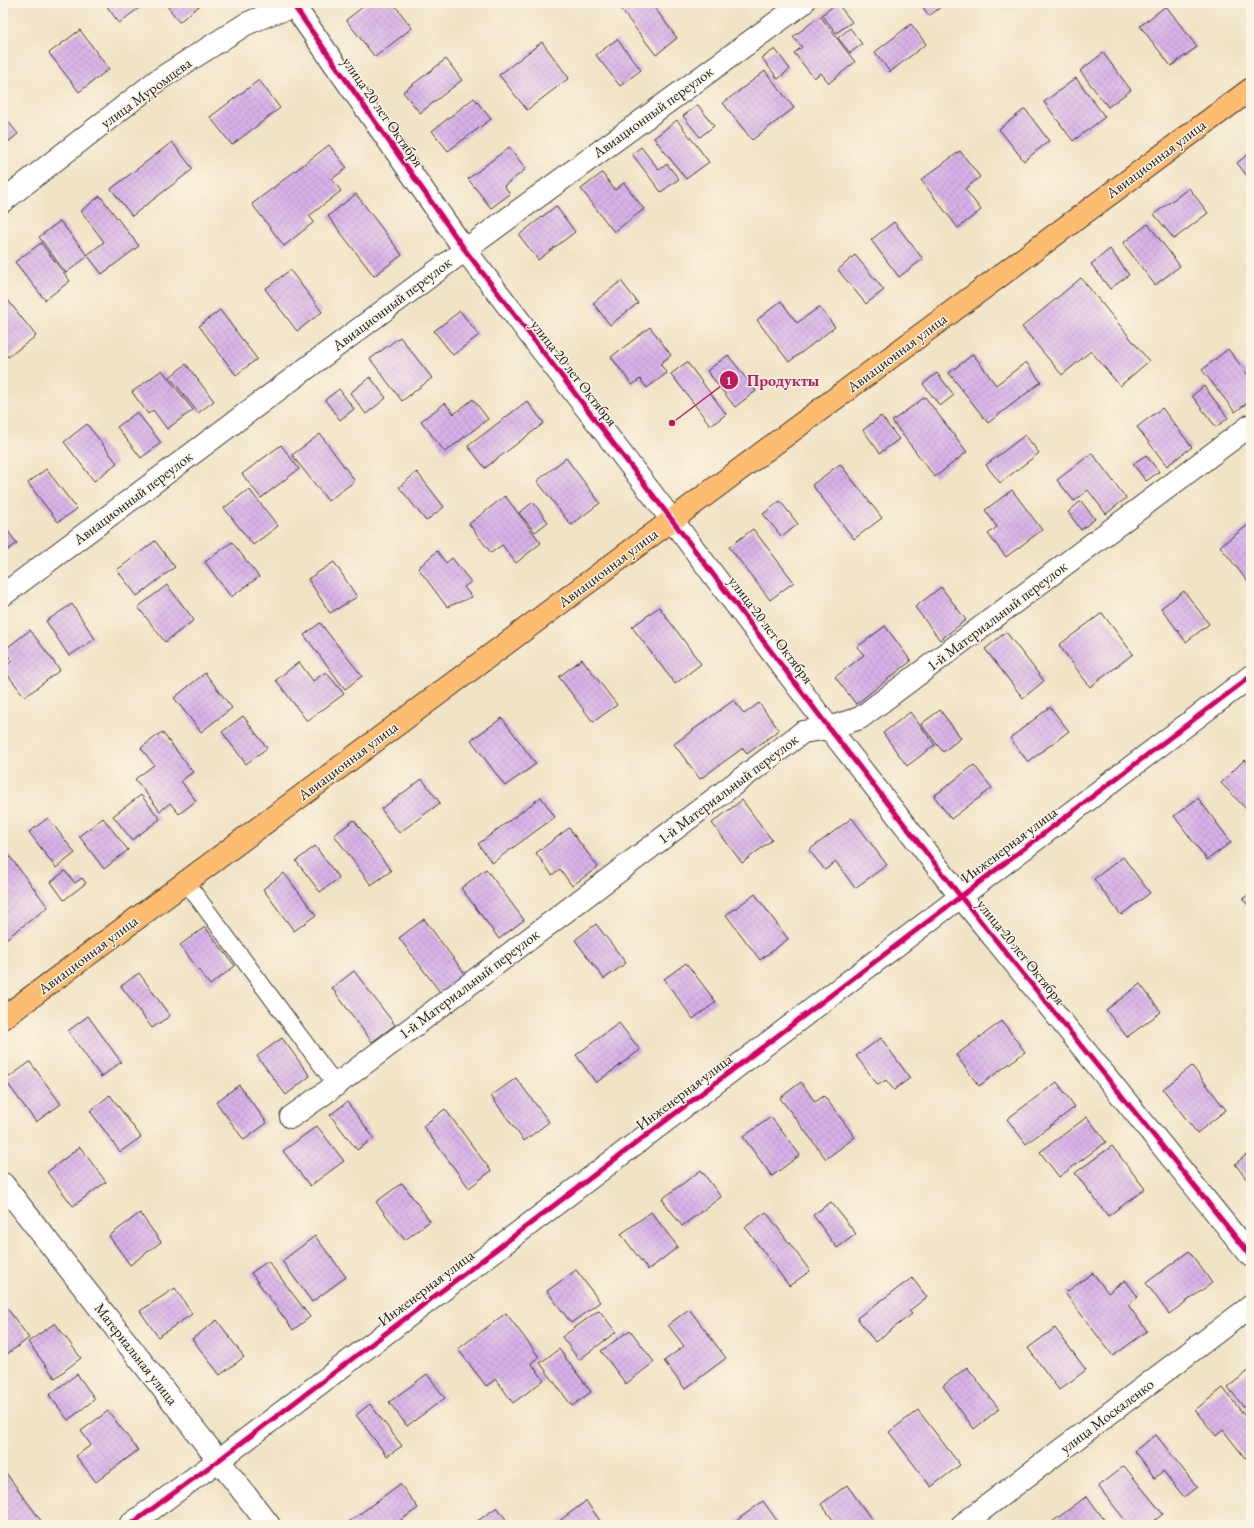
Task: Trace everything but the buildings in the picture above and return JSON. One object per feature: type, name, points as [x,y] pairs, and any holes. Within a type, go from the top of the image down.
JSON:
[{"type":"main road","name":"Авиационная улица","points":[[3,1018],[1251,89]]},
{"type":"street","name":"Авиационный переулок","points":[[3,595],[464,250],[803,3]]},
{"type":"street","name":"улица 20 лет Октября","points":[[295,4],[464,250],[672,520],[829,728],[961,897],[1251,1256]]},
{"type":"street","name":"улица Муромцева","points":[[3,201],[158,80],[246,24],[295,4]]},
{"type":"street","name":"1-й Материальный переулок","points":[[291,1117],[336,1085],[803,732],[829,728],[860,718],[1251,425]]},
{"type":"street","name":"Инженерная улица","points":[[130,1525],[219,1460],[1251,676]]},
{"type":"street","name":"Материальная улица","points":[[3,1184],[269,1525]]},
{"type":"street","name":"улица Москаленко","points":[[962,1525],[1251,1306]]},
{"type":"lane","points":[[186,882],[336,1085]]},
{"type":"cycle path","points":[[292,3],[465,250],[829,728],[961,897],[1251,1256]]},
{"type":"cycle path","points":[[130,1525],[219,1460],[1251,676]]},
{"type":"place","name":"Продукты","points":[[672,423]]}]
